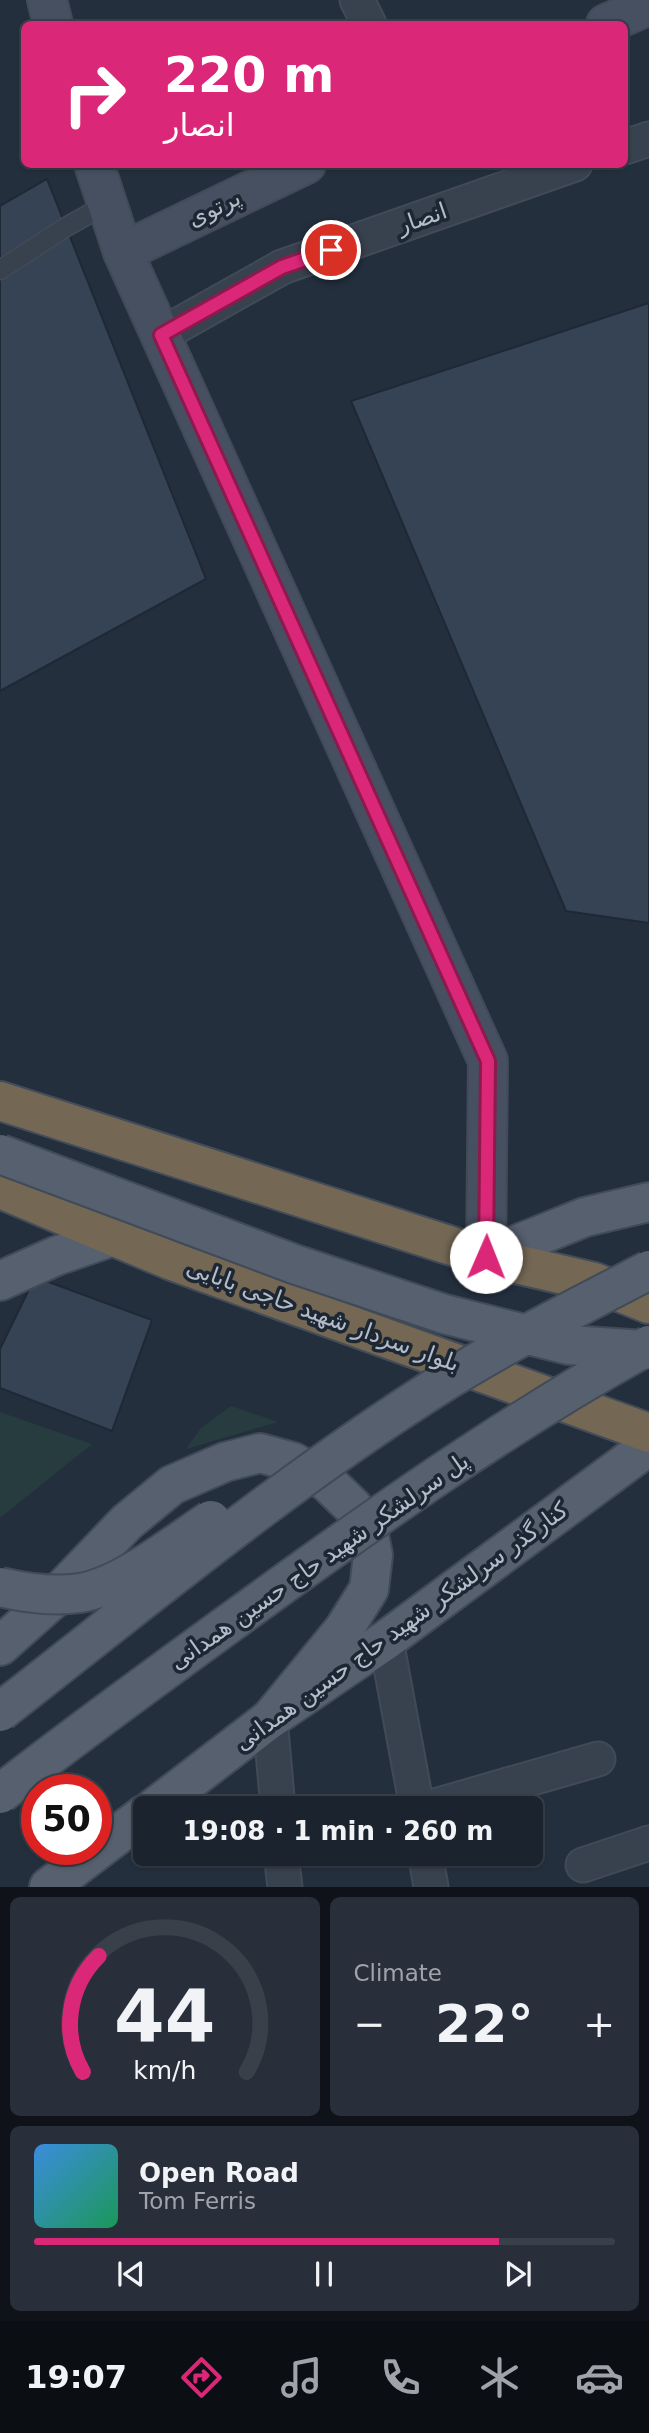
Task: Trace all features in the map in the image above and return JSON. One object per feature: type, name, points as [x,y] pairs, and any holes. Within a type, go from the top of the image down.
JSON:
[{"type":"highway","points":[[0,1101],[486,1257],[594,1282],[649,1304]]},
{"type":"highway","name":"بلوار سردار شهید حاجی بابایی","points":[[0,1189],[172,1261],[649,1433]]},
{"type":"main road","points":[[47,0],[52,21]]},
{"type":"main road","points":[[613,21],[649,5]]},
{"type":"main road","points":[[95,168],[123,252],[488,1061],[486,1257],[585,1217],[649,1202]]},
{"type":"main road","name":"پرتوی","points":[[123,252],[298,168]]},
{"type":"main road","points":[[0,1154],[294,1265],[444,1314],[569,1345],[649,1348]]},
{"type":"main road","points":[[0,1281],[56,1256],[114,1236]]},
{"type":"main road","points":[[0,1712],[369,1432],[446,1381],[649,1270]]},
{"type":"main road","name":"پل سرلشکر شهید حاج حسین همدانی","points":[[0,1794],[78,1732],[361,1527],[510,1427],[649,1348]]},
{"type":"main road","name":"کنارگذر سرلشکر شهید حاج حسین همدانی","points":[[169,1796],[270,1719],[386,1640],[649,1446]]},
{"type":"main road","points":[[0,1646],[55,1597],[127,1522],[172,1485],[225,1462],[260,1453],[293,1462],[327,1482],[353,1507],[369,1535],[373,1555],[369,1589],[351,1619],[270,1719]]},
{"type":"main road","points":[[0,1587],[28,1594],[81,1593],[119,1580],[214,1518],[291,1489]]},
{"type":"main road","points":[[49,1887],[133,1823]]},
{"type":"street","points":[[357,0],[368,21]]},
{"type":"street","points":[[628,146],[649,138]]},
{"type":"street","name":"انصار","points":[[161,335],[282,267],[564,168]]},
{"type":"street","points":[[386,1640],[415,1796]]},
{"type":"street","points":[[270,1719],[277,1796]]},
{"type":"street","points":[[470,1796],[598,1759]]},
{"type":"street","points":[[583,1865],[649,1843]]},
{"type":"street","points":[[283,1866],[285,1887]]},
{"type":"street","points":[[427,1866],[431,1887]]},
{"type":"lane","points":[[0,270],[107,204]]},
{"type":"green space","points":[[231,1406],[278,1422],[186,1449],[201,1428]]},
{"type":"green space","points":[[0,1412],[92,1444],[0,1518]]},
{"type":"building","points":[[47,179],[206,579],[0,691],[0,206]]},
{"type":"building","points":[[649,303],[649,923],[566,911],[351,401]]},
{"type":"building","points":[[35,1277],[152,1320],[112,1431],[0,1388],[0,1349]]},
{"type":"route","points":[[331,250],[282,267],[161,335],[488,1061],[486,1257]]}]
